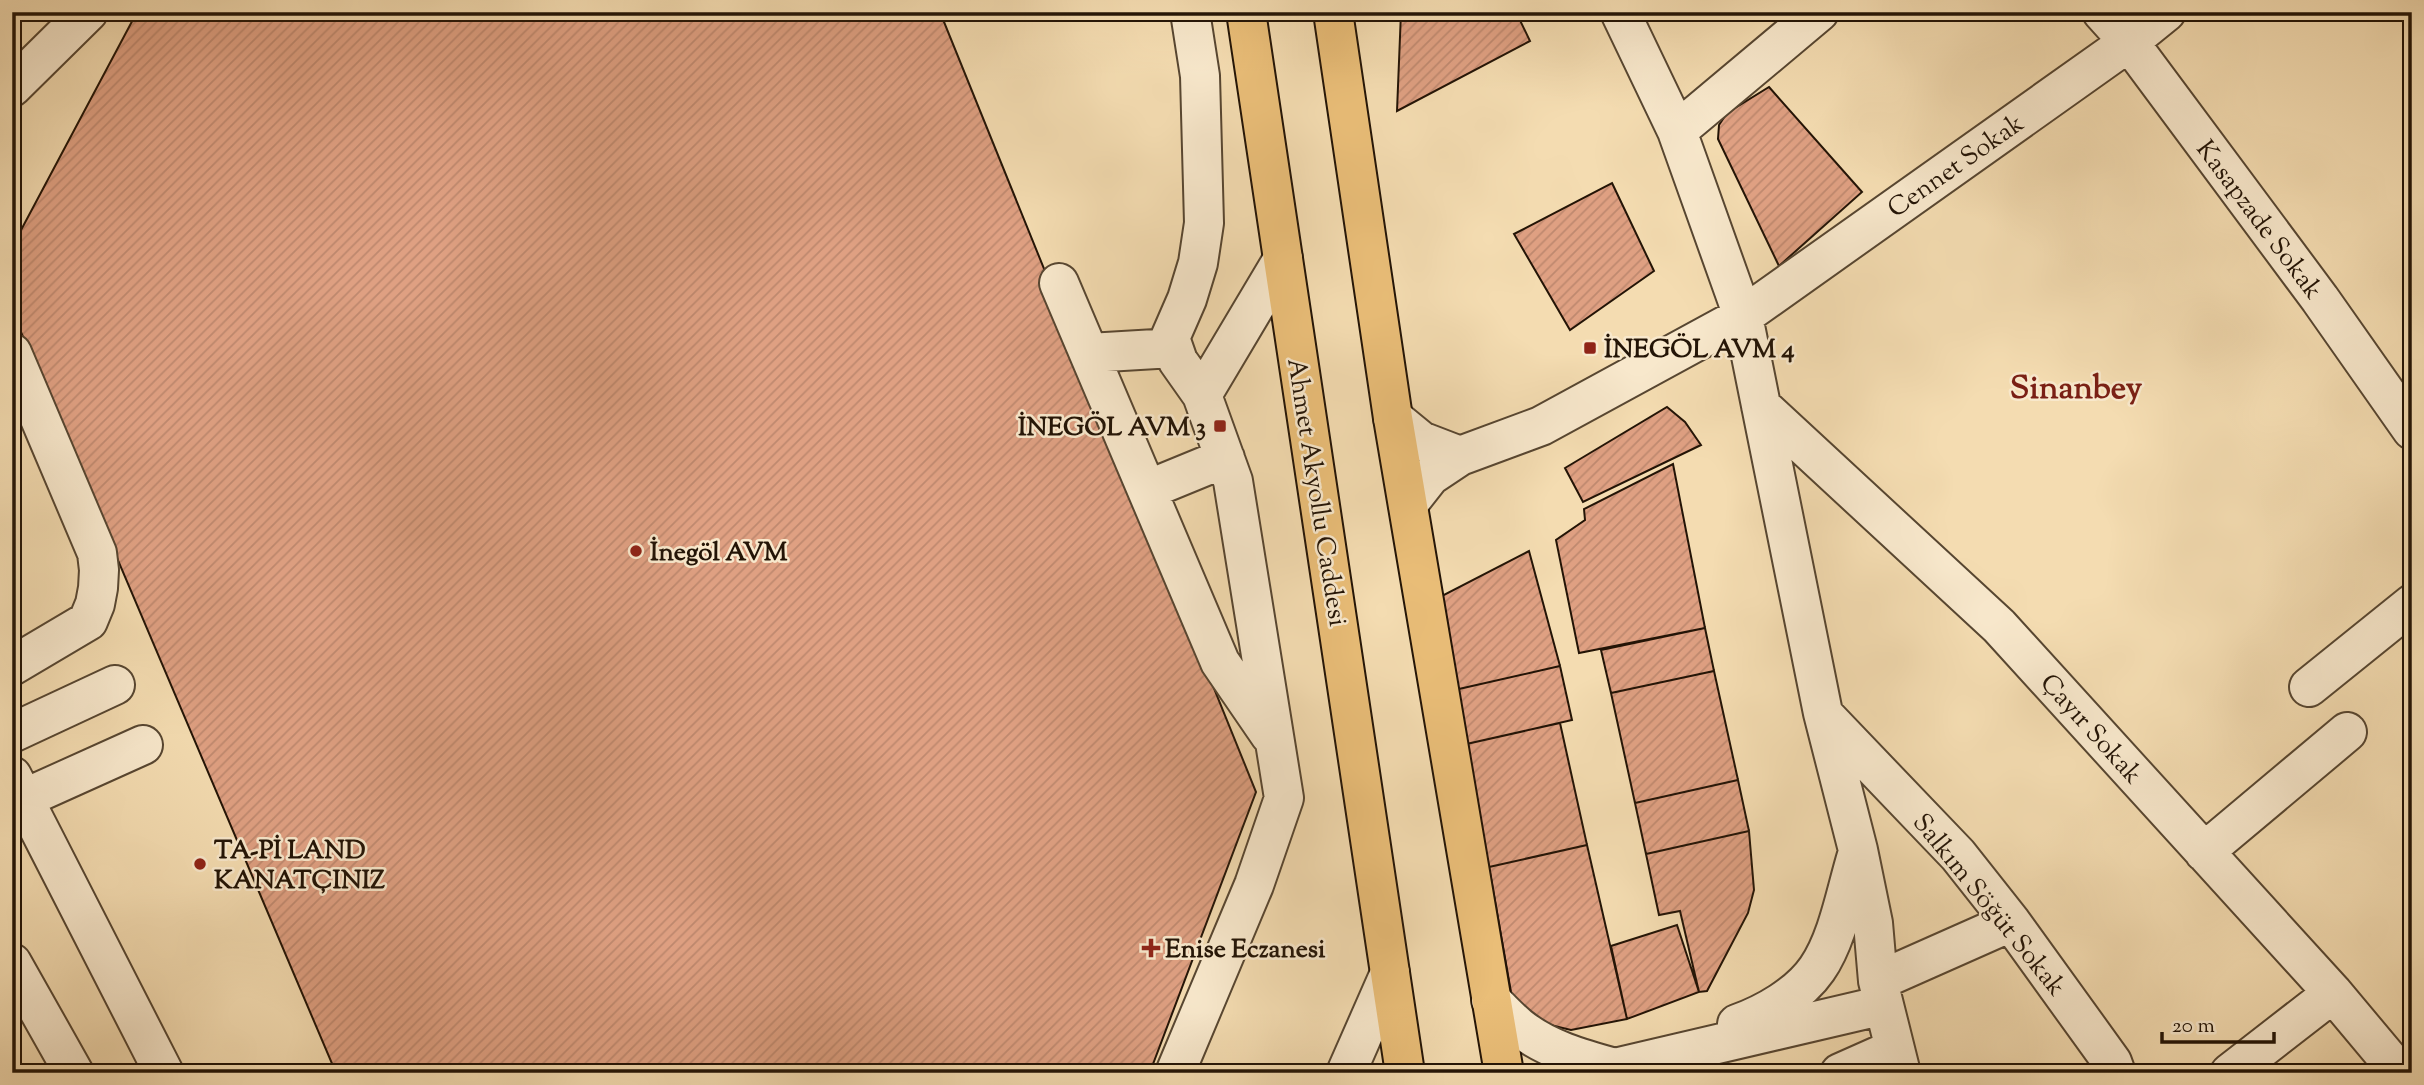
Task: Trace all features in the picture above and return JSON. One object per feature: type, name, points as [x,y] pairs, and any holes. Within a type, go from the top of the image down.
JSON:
[{"type":"main road","name":"Ahmet Akyollu Caddesi","points":[[1246,12],[1405,1073]]},
{"type":"main road","points":[[1333,12],[1393,418],[1504,1073]]},
{"type":"street","points":[[12,86],[88,12]]},
{"type":"street","points":[[1175,1073],[1254,885],[1284,798],[1233,481],[1202,394],[1178,361],[1170,338],[1187,299],[1204,223],[1200,76],[1190,12]]},
{"type":"street","points":[[1620,12],[1677,131],[1743,316],[1822,713],[1858,850],[1873,923],[1881,993],[1898,1061],[1840,1073]]},
{"type":"street","points":[[1677,131],[1819,12]]},
{"type":"street","name":"Kasapzade Sokak","points":[[2102,12],[2129,42],[2320,299],[2412,430]]},
{"type":"street","name":"Cennet Sokak","points":[[1408,504],[1430,476],[1460,456],[1541,426],[1743,316],[2129,42],[2166,12]]},
{"type":"street","points":[[1202,394],[1283,258]]},
{"type":"street","points":[[1059,283],[1220,662],[1277,745]]},
{"type":"street","points":[[1089,353],[1173,348]]},
{"type":"street","points":[[12,353],[97,553],[99,570],[95,604],[88,621],[12,666]]},
{"type":"street","name":"Çayır Sokak","points":[[1761,406],[1999,626],[2333,993],[2400,1073]]},
{"type":"street","points":[[1393,418],[1421,441],[1460,456]]},
{"type":"street","points":[[1147,490],[1225,458]]},
{"type":"street","points":[[2309,687],[2412,604]]},
{"type":"street","points":[[12,733],[115,685]]},
{"type":"street","name":"Salkım Söğüt Sokak","points":[[1822,713],[1958,855],[2011,922],[2112,1062],[2116,1073]]},
{"type":"street","points":[[2204,852],[2347,732]]},
{"type":"street","points":[[143,745],[16,793],[164,1073]]},
{"type":"street","points":[[1608,1071],[1746,1021],[1788,998],[1817,970],[1833,934],[1858,850]]},
{"type":"street","points":[[1491,1000],[1520,1028],[1574,1057],[1608,1071],[1881,993],[2011,922]]},
{"type":"street","points":[[12,963],[74,1073]]},
{"type":"street","points":[[1346,1073],[1390,972]]},
{"type":"street","points":[[2230,1073],[2333,993]]},
{"type":"building","name":"İnegöl AVM","points":[[137,12],[940,12],[1256,792],[1150,1072],[336,1073],[12,311],[12,247]]},
{"type":"building","points":[[1401,12],[1516,12],[1530,41],[1397,111]]},
{"type":"building","points":[[1769,87],[1862,192],[1779,266],[1718,139],[1719,125],[1727,113]]},
{"type":"building","points":[[1612,183],[1654,271],[1570,330],[1514,234]]},
{"type":"building","points":[[1667,407],[1685,422],[1701,445],[1583,502],[1565,468]]},
{"type":"building","points":[[1673,464],[1705,628],[1579,653],[1556,540],[1585,520],[1584,509]]},
{"type":"building","points":[[1529,551],[1560,666],[1450,691],[1434,600]]},
{"type":"building","points":[[1705,628],[1714,671],[1611,693],[1601,650]]},
{"type":"building","points":[[1560,666],[1572,720],[1462,745],[1450,691]]},
{"type":"building","points":[[1714,671],[1738,780],[1635,803],[1611,693]]},
{"type":"building","points":[[1560,723],[1587,845],[1489,867],[1462,745]]},
{"type":"building","points":[[1738,780],[1749,831],[1646,854],[1635,803]]},
{"type":"building","points":[[1749,831],[1754,890],[1748,913],[1707,991],[1699,992],[1680,911],[1659,915],[1646,854]]},
{"type":"building","points":[[1587,845],[1627,1019],[1571,1030],[1542,1023],[1512,998],[1489,867]]},
{"type":"building","points":[[1677,925],[1699,992],[1627,1019],[1611,946]]},
{"type":"place","name":"İNEGÖL AVM 4","points":[[1590,348]]},
{"type":"place","name":"İNEGÖL AVM 3","points":[[1220,426]]},
{"type":"place","name":"İnegöl AVM","points":[[636,551]]},
{"type":"place","name":"TA-Pİ LAND KANATÇINIZ","points":[[200,864]]},
{"type":"place","name":"Enise Eczanesi","points":[[1151,948]]},
{"type":"district","name":"Sinanbey","points":[[2076,386]]}]
